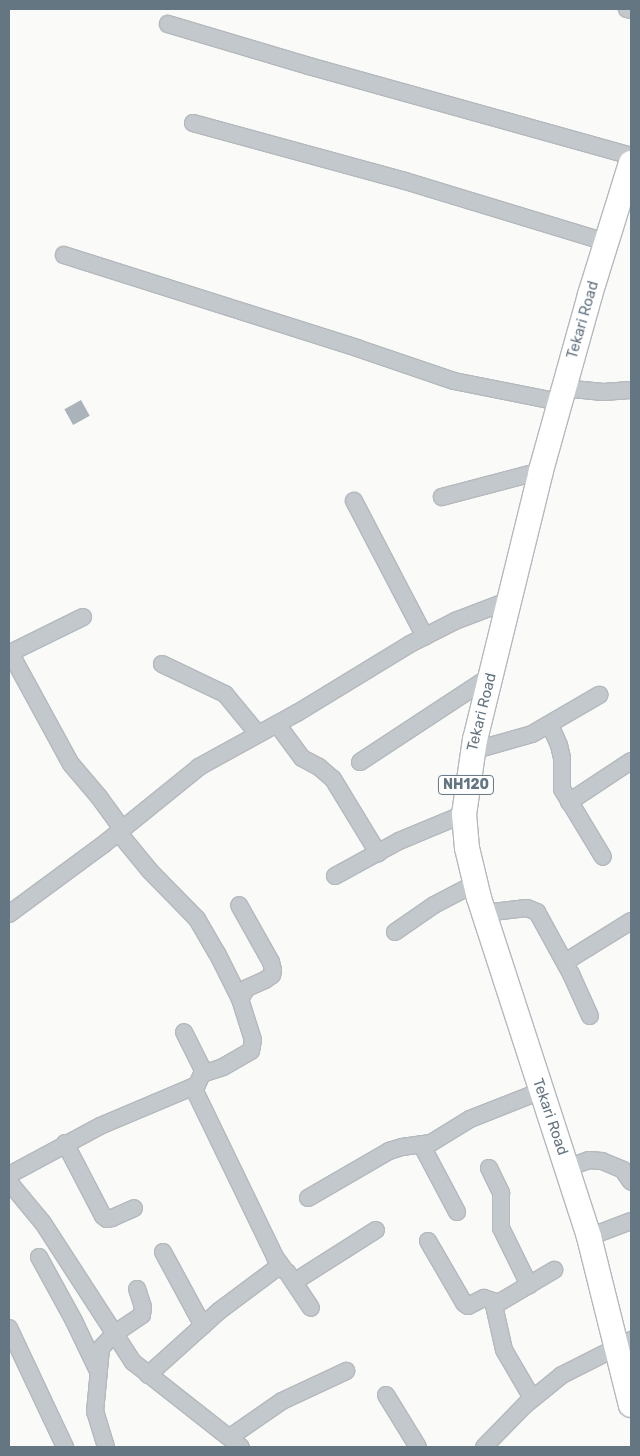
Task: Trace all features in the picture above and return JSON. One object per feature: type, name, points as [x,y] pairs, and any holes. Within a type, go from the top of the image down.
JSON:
[{"type":"highway","name":"Tekari Road","points":[[631,163],[561,395],[541,471],[472,751],[464,814],[467,848],[484,913],[624,1343],[631,1405]]},
{"type":"street","points":[[627,9],[631,10]]},
{"type":"street","points":[[168,24],[291,61],[631,156]]},
{"type":"street","points":[[192,123],[405,181],[606,242]]},
{"type":"street","points":[[64,255],[357,348],[454,381],[561,395],[631,390]]},
{"type":"street","points":[[442,497],[541,471]]},
{"type":"street","points":[[354,501],[424,637]]},
{"type":"street","points":[[9,914],[199,767],[277,724],[424,637],[455,622],[510,600]]},
{"type":"street","points":[[9,1175],[65,1144],[223,1067],[250,1051],[252,1040],[240,999],[217,953],[197,920],[150,871],[99,797],[70,764],[11,653],[83,618]]},
{"type":"street","points":[[162,664],[225,694],[258,734]]},
{"type":"street","points":[[360,762],[491,676]]},
{"type":"street","points":[[472,751],[518,740],[550,725],[599,695]]},
{"type":"street","points":[[277,724],[302,758],[326,772],[333,779],[378,853]]},
{"type":"street","points":[[550,725],[560,745],[562,758],[560,783],[569,802],[604,857]]},
{"type":"street","points":[[569,802],[631,761]]},
{"type":"street","points":[[335,876],[399,841],[464,814]]},
{"type":"street","points":[[395,932],[434,904],[476,883]]},
{"type":"street","points":[[239,905],[271,962],[273,970],[272,975],[265,980],[247,988],[240,999]]},
{"type":"street","points":[[484,913],[532,909],[541,917],[565,962],[590,1016]]},
{"type":"street","points":[[565,962],[631,921]]},
{"type":"street","points":[[184,1032],[200,1063],[198,1080],[275,1257],[294,1282],[310,1308]]},
{"type":"street","points":[[308,1198],[389,1151],[436,1141],[478,1115],[541,1091]]},
{"type":"street","points":[[65,1144],[103,1216],[112,1218],[134,1208]]},
{"type":"street","points":[[421,1144],[457,1212]]},
{"type":"street","points":[[567,1168],[590,1160],[602,1161],[623,1170],[631,1182]]},
{"type":"street","points":[[489,1168],[501,1193],[502,1228],[529,1285]]},
{"type":"street","points":[[9,1182],[43,1223],[132,1362],[235,1442],[282,1401],[346,1371]]},
{"type":"street","points":[[589,1236],[631,1221]]},
{"type":"street","points":[[294,1282],[376,1230]]},
{"type":"street","points":[[428,1242],[468,1306],[484,1298],[489,1298],[495,1305],[504,1350],[532,1398]]},
{"type":"street","points":[[163,1252],[203,1326]]},
{"type":"street","points":[[39,1257],[74,1321],[98,1371]]},
{"type":"street","points":[[148,1374],[264,1276],[278,1267],[283,1268]]},
{"type":"street","points":[[495,1305],[554,1270]]},
{"type":"street","points":[[106,1447],[95,1412],[101,1348],[114,1334],[138,1318],[144,1311],[137,1289]]},
{"type":"street","points":[[9,1328],[65,1447]]},
{"type":"street","points":[[484,1447],[532,1398],[562,1375],[624,1343]]},
{"type":"street","points":[[386,1396],[418,1447]]},
{"type":"building","points":[[81,400],[90,416],[73,425],[64,409]]}]
